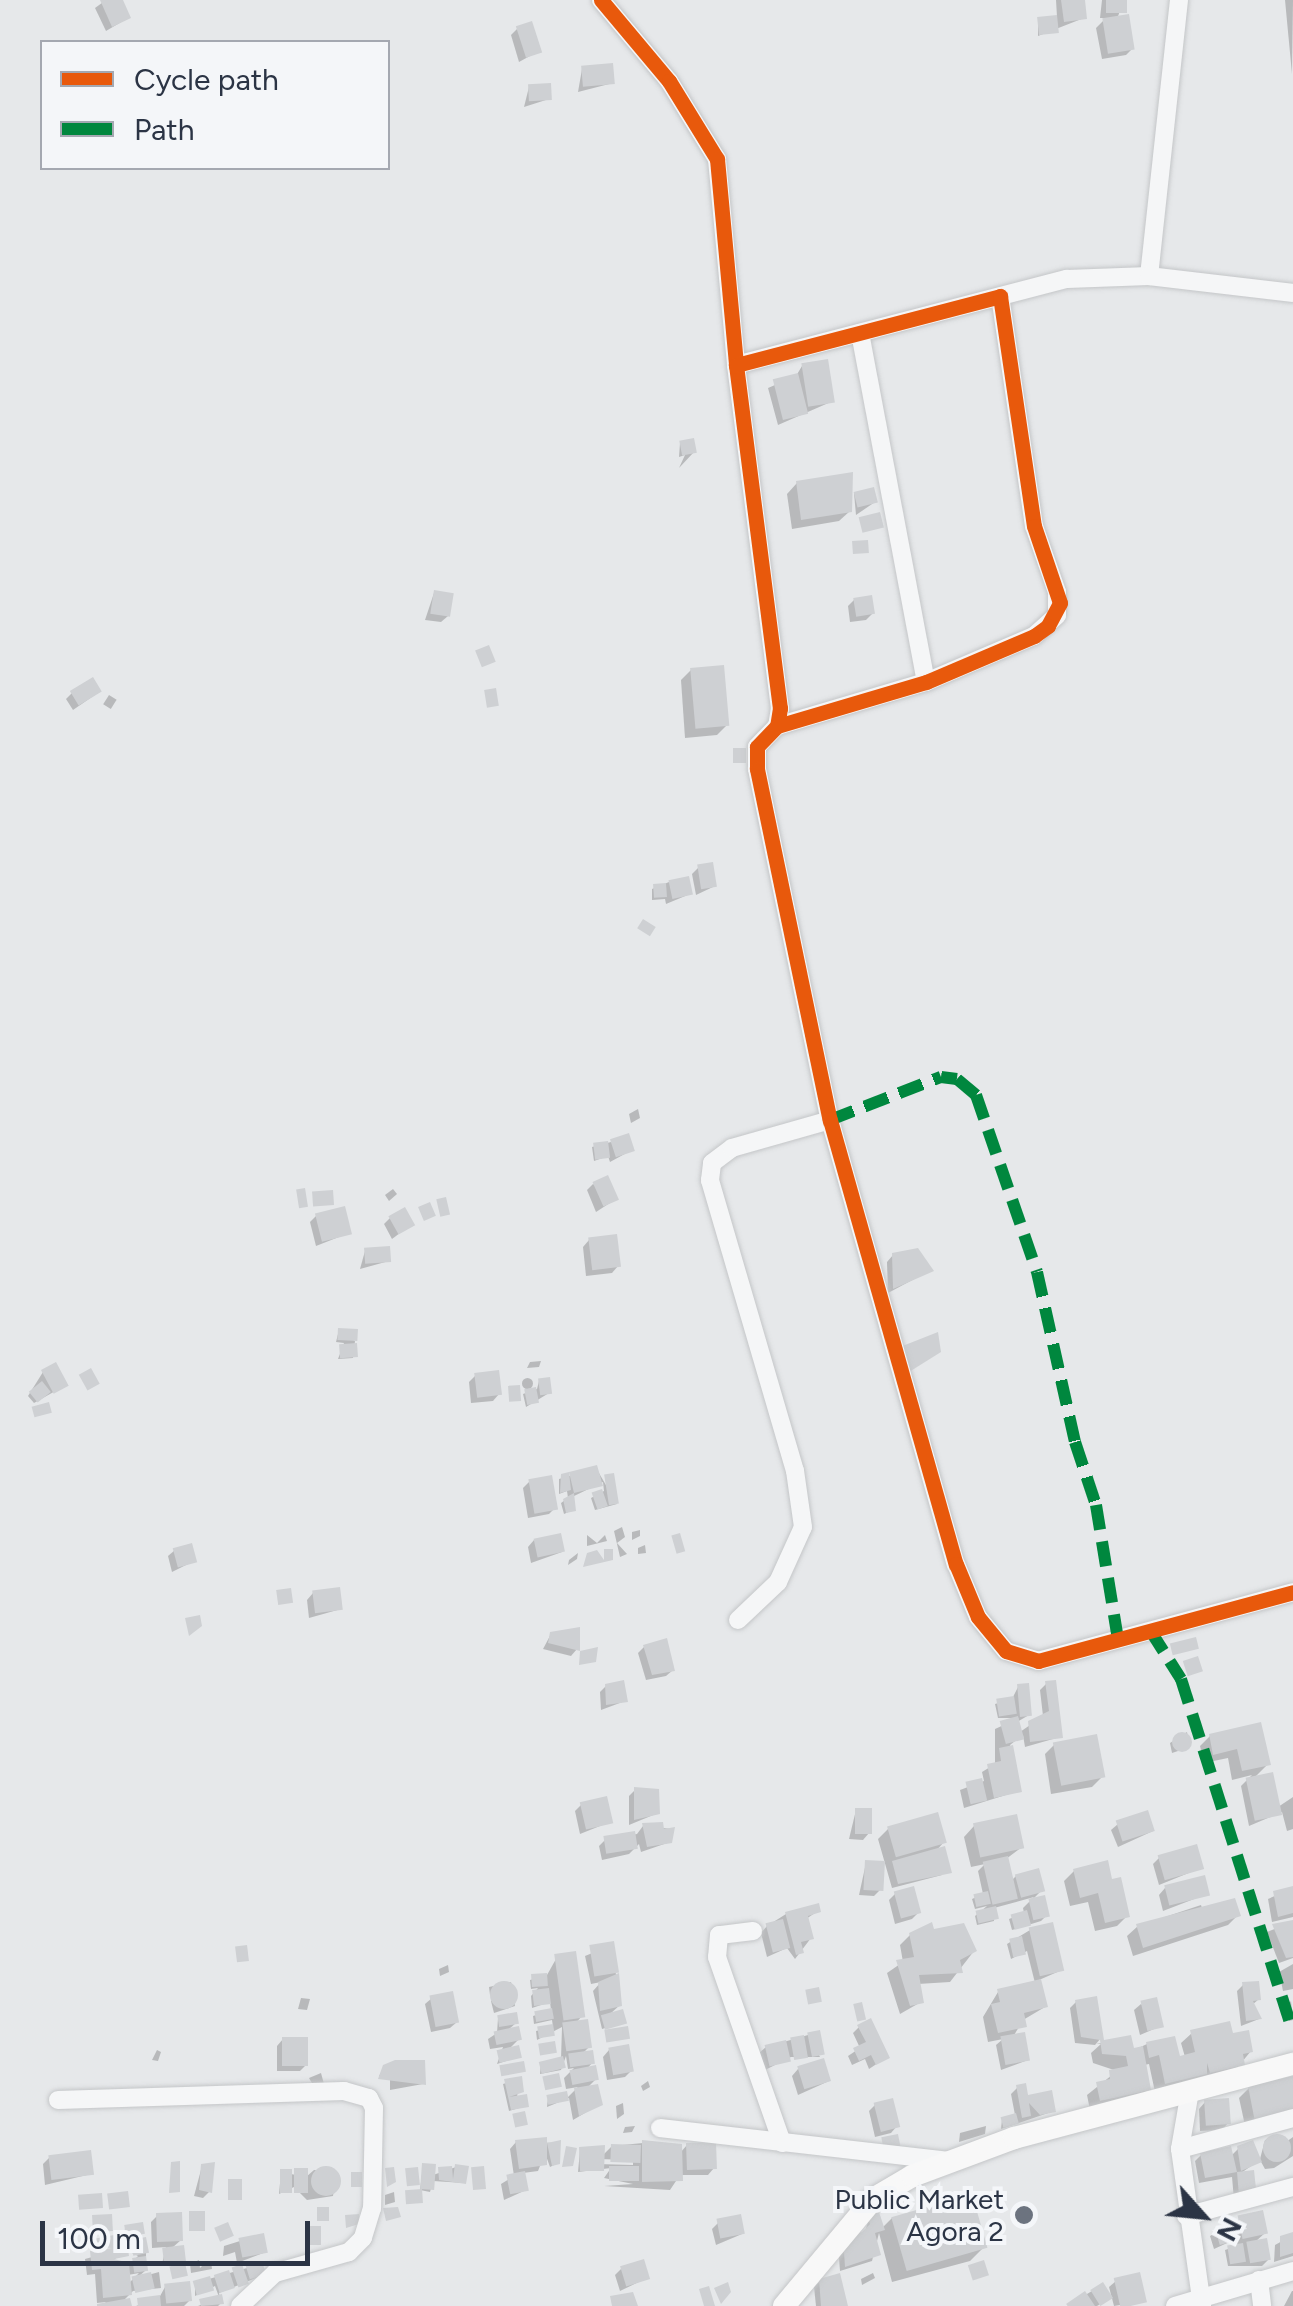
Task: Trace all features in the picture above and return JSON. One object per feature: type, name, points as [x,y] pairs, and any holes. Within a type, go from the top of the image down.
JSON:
[{"type":"main road","points":[[784,2306],[873,2198],[952,2161],[1293,2064]]},
{"type":"street","points":[[601,0],[669,81],[718,159],[736,365],[780,708],[777,726]]},
{"type":"street","points":[[1148,276],[1178,0]]},
{"type":"street","points":[[736,365],[1067,279],[1148,276],[1293,293]]},
{"type":"street","points":[[1000,296],[1034,526],[1060,603],[1048,626],[1034,636],[926,682],[777,726],[757,747],[757,769],[830,1120],[956,1564],[992,1638],[1006,1651],[1038,1661],[1293,1592]]},
{"type":"street","points":[[860,333],[926,682]]},
{"type":"street","points":[[738,1620],[778,1582],[803,1527],[796,1471],[710,1180],[712,1162],[732,1148],[830,1120]]},
{"type":"street","points":[[753,1931],[719,1936],[716,1957],[782,2142]]},
{"type":"street","points":[[58,2100],[344,2091],[369,2098],[374,2108],[372,2208],[364,2238],[349,2252],[275,2273],[240,2306]]},
{"type":"street","points":[[1190,2091],[1180,2149],[1186,2216],[1202,2302]]},
{"type":"street","points":[[1180,2149],[1293,2118]]},
{"type":"street","points":[[660,2128],[952,2161]]},
{"type":"street","points":[[1186,2216],[1293,2187]]},
{"type":"street","points":[[1175,2306],[1202,2302],[1293,2271]]},
{"type":"street","points":[[1260,2280],[1262,2306]]},
{"type":"building","points":[[100,0],[123,0],[131,18],[112,27]]},
{"type":"building","points":[[1061,0],[1085,0],[1087,19],[1064,22]]},
{"type":"building","points":[[1106,0],[1127,0],[1127,13],[1106,13]]},
{"type":"building","points":[[1129,14],[1135,50],[1108,54],[1102,18]]},
{"type":"building","points":[[1057,15],[1059,33],[1039,35],[1037,17]]},
{"type":"building","points":[[532,21],[542,52],[526,58],[516,26]]},
{"type":"building","points":[[613,63],[615,84],[583,87],[581,66]]},
{"type":"building","points":[[551,83],[552,100],[529,101],[528,84]]},
{"type":"building","points":[[828,359],[835,402],[808,407],[801,363]]},
{"type":"building","points":[[798,373],[808,414],[783,420],[773,379]]},
{"type":"building","points":[[694,438],[697,453],[682,456],[679,441]]},
{"type":"building","points":[[853,472],[852,512],[801,520],[796,481]]},
{"type":"building","points":[[874,487],[878,503],[857,508],[854,492]]},
{"type":"building","points":[[880,512],[884,528],[863,533],[859,517]]},
{"type":"building","points":[[868,540],[869,553],[853,554],[852,541]]},
{"type":"building","points":[[434,590],[454,593],[450,617],[430,614]]},
{"type":"building","points":[[872,595],[875,614],[856,617],[853,598]]},
{"type":"building","points":[[489,645],[496,662],[482,667],[475,651]]},
{"type":"building","points":[[724,665],[729,726],[695,729],[690,668]]},
{"type":"building","points":[[93,677],[102,692],[79,705],[70,691]]},
{"type":"building","points":[[496,688],[499,706],[487,708],[484,690]]},
{"type":"building","points":[[733,748],[746,748],[746,763],[733,763]]},
{"type":"building","points":[[713,862],[717,887],[701,889],[697,865]]},
{"type":"building","points":[[689,876],[693,895],[672,899],[668,880]]},
{"type":"building","points":[[666,883],[667,897],[654,898],[653,884]]},
{"type":"building","points":[[643,919],[656,927],[650,936],[637,928]]},
{"type":"building","points":[[629,1133],[635,1151],[616,1157],[610,1139]]},
{"type":"building","points":[[608,1141],[610,1158],[595,1160],[593,1143]]},
{"type":"building","points":[[608,1175],[619,1200],[603,1207],[592,1182]]},
{"type":"building","points":[[305,1188],[308,1207],[299,1208],[296,1189]]},
{"type":"building","points":[[333,1190],[334,1205],[313,1206],[312,1191]]},
{"type":"building","points":[[446,1197],[450,1215],[440,1217],[436,1199]]},
{"type":"building","points":[[430,1202],[436,1216],[424,1221],[418,1207]]},
{"type":"building","points":[[345,1206],[352,1234],[322,1242],[315,1213]]},
{"type":"building","points":[[405,1207],[415,1225],[399,1235],[388,1216]]},
{"type":"building","points":[[617,1234],[621,1267],[592,1270],[588,1238]]},
{"type":"building","points":[[390,1246],[391,1262],[365,1264],[364,1248]]},
{"type":"building","points":[[918,1248],[934,1271],[893,1289],[892,1253]]},
{"type":"building","points":[[338,1328],[358,1329],[357,1341],[337,1340]]},
{"type":"building","points":[[938,1332],[941,1352],[909,1372],[900,1347]]},
{"type":"building","points":[[357,1343],[358,1357],[340,1358],[339,1344]]},
{"type":"building","points":[[56,1362],[69,1386],[54,1394],[41,1370]]},
{"type":"building","points":[[91,1368],[100,1384],[87,1391],[79,1375]]},
{"type":"building","points":[[499,1370],[502,1395],[477,1398],[474,1373]]},
{"type":"building","points":[[550,1377],[552,1394],[540,1395],[538,1378]]},
{"type":"building","points":[[42,1381],[51,1392],[38,1403],[29,1392]]},
{"type":"building","points":[[520,1385],[521,1401],[509,1402],[508,1386]]},
{"type":"building","points":[[536,1387],[539,1403],[527,1405],[524,1389]]},
{"type":"building","points":[[49,1402],[52,1413],[34,1417],[32,1407]]},
{"type":"building","points":[[597,1465],[603,1486],[574,1493],[569,1472]]},
{"type":"building","points":[[569,1472],[571,1490],[560,1493],[561,1474]]},
{"type":"building","points":[[614,1473],[619,1504],[609,1505],[604,1475]]},
{"type":"building","points":[[552,1475],[558,1509],[534,1514],[528,1479]]},
{"type":"building","points":[[602,1489],[608,1506],[597,1510],[592,1493]]},
{"type":"building","points":[[574,1493],[576,1511],[566,1513],[563,1499]]},
{"type":"building","points":[[561,1533],[565,1552],[538,1557],[534,1539]]},
{"type":"building","points":[[680,1533],[685,1551],[677,1554],[671,1535]]},
{"type":"building","points":[[192,1543],[197,1562],[178,1567],[173,1548]]},
{"type":"building","points":[[604,1549],[613,1549],[613,1560],[583,1567],[587,1553],[597,1550],[604,1560]]},
{"type":"building","points":[[340,1587],[343,1610],[315,1613],[312,1590]]},
{"type":"building","points":[[291,1588],[293,1603],[278,1605],[276,1590]]},
{"type":"building","points":[[200,1615],[202,1626],[189,1636],[185,1618]]},
{"type":"building","points":[[580,1627],[580,1651],[548,1643],[550,1632]]},
{"type":"building","points":[[1196,1637],[1199,1649],[1173,1655],[1170,1644]]},
{"type":"building","points":[[667,1638],[675,1671],[652,1675],[643,1645]]},
{"type":"building","points":[[598,1647],[596,1662],[579,1665],[580,1651]]},
{"type":"building","points":[[1198,1656],[1203,1671],[1188,1676],[1183,1661]]},
{"type":"building","points":[[624,1680],[628,1702],[606,1705],[605,1684]]},
{"type":"building","points":[[1056,1680],[1063,1738],[1030,1742],[1028,1721],[1049,1711],[1045,1681]]},
{"type":"building","points":[[1029,1683],[1032,1716],[1020,1717],[1017,1684]]},
{"type":"building","points":[[1014,1696],[1017,1714],[999,1717],[996,1699]]},
{"type":"building","points":[[1018,1716],[1024,1739],[1006,1744],[1000,1721]]},
{"type":"building","points":[[1261,1722],[1271,1765],[1242,1771],[1237,1749],[1213,1755],[1209,1734]]},
{"type":"building","points":[[1182,1732],[1192,1742],[1182,1752],[1172,1742]]},
{"type":"building","points":[[1097,1734],[1105,1777],[1061,1786],[1053,1743]]},
{"type":"building","points":[[1013,1745],[1022,1792],[994,1798],[987,1764],[1001,1761],[999,1748]]},
{"type":"building","points":[[1273,1772],[1282,1815],[1255,1821],[1246,1778]]},
{"type":"building","points":[[982,1778],[987,1800],[971,1804],[965,1782]]},
{"type":"building","points":[[634,1787],[659,1789],[660,1814],[634,1820]]},
{"type":"building","points":[[607,1796],[613,1823],[586,1830],[580,1802]]},
{"type":"building","points":[[855,1808],[872,1808],[872,1834],[855,1834]]},
{"type":"building","points":[[1148,1810],[1155,1831],[1122,1841],[1116,1821]]},
{"type":"building","points":[[938,1812],[947,1843],[896,1857],[887,1827]]},
{"type":"building","points":[[1017,1814],[1024,1848],[980,1858],[973,1823]]},
{"type":"building","points":[[663,1822],[664,1829],[675,1827],[672,1843],[647,1847],[642,1823]]},
{"type":"building","points":[[635,1831],[638,1849],[606,1854],[603,1836]]},
{"type":"building","points":[[1197,1844],[1204,1869],[1165,1880],[1158,1855]]},
{"type":"building","points":[[945,1846],[952,1873],[898,1884],[892,1861]]},
{"type":"building","points":[[1008,1856],[1018,1899],[993,1905],[983,1862]]},
{"type":"building","points":[[865,1860],[885,1861],[883,1891],[863,1890]]},
{"type":"building","points":[[1108,1860],[1112,1879],[1121,1877],[1130,1917],[1105,1923],[1098,1893],[1080,1898],[1073,1869]]},
{"type":"building","points":[[1039,1868],[1045,1891],[1021,1898],[1015,1874]]},
{"type":"building","points":[[1205,1875],[1210,1895],[1169,1906],[1164,1885]]},
{"type":"building","points":[[914,1886],[921,1913],[901,1918],[894,1891]]},
{"type":"building","points":[[1293,1886],[1293,1913],[1278,1917],[1273,1891]]},
{"type":"building","points":[[988,1891],[991,1904],[976,1907],[973,1894]]},
{"type":"building","points":[[1045,1895],[1050,1916],[1033,1920],[1028,1899]]},
{"type":"building","points":[[1235,1898],[1241,1916],[1143,1948],[1136,1924]]},
{"type":"building","points":[[819,1903],[821,1912],[808,1916],[814,1939],[801,1942],[804,1953],[796,1955],[785,1912]]},
{"type":"building","points":[[996,1906],[999,1919],[978,1923],[976,1911]]},
{"type":"building","points":[[1027,1910],[1031,1925],[1015,1930],[1011,1914]]},
{"type":"building","points":[[783,1919],[790,1948],[773,1952],[766,1923]]},
{"type":"building","points":[[1293,1920],[1293,1957],[1286,1958],[1272,1924]]},
{"type":"building","points":[[932,1922],[934,1929],[964,1923],[977,1951],[960,1960],[963,1973],[919,1975],[924,2003],[910,2006],[896,1960],[914,1957],[909,1933]]},
{"type":"building","points":[[1053,1922],[1064,1971],[1040,1976],[1029,1928]]},
{"type":"building","points":[[1022,1936],[1026,1955],[1013,1957],[1009,1939]]},
{"type":"building","points":[[614,1941],[619,1973],[594,1977],[589,1945]]},
{"type":"building","points":[[247,1945],[249,1961],[237,1962],[235,1946]]},
{"type":"building","points":[[576,1951],[585,2017],[564,2020],[554,1954]]},
{"type":"building","points":[[547,1973],[548,1986],[532,1987],[531,1974]]},
{"type":"building","points":[[619,1973],[622,2006],[600,2011],[598,1982]]},
{"type":"building","points":[[1041,1979],[1048,2007],[1024,2013],[1027,2027],[998,2033],[991,2004],[1000,2002],[997,1989]]},
{"type":"building","points":[[504,1981],[514,1985],[518,1995],[514,2005],[504,2009],[494,2005],[490,1995],[494,1985]]},
{"type":"building","points":[[1259,1981],[1261,2000],[1253,2001],[1262,2019],[1246,2021],[1242,1982]]},
{"type":"building","points":[[819,1987],[822,2002],[808,2004],[805,1990]]},
{"type":"building","points":[[549,1988],[551,2004],[534,2006],[532,1990]]},
{"type":"building","points":[[453,1991],[459,2022],[436,2027],[429,1996]]},
{"type":"building","points":[[1097,1996],[1104,2040],[1131,2035],[1134,2048],[1143,2046],[1151,2090],[1100,2101],[1096,2082],[1110,2079],[1109,2070],[1128,2066],[1126,2056],[1102,2054],[1100,2040],[1081,2037],[1075,2000]]},
{"type":"building","points":[[1157,1997],[1164,2027],[1147,2031],[1140,2001]]},
{"type":"building","points":[[862,2002],[866,2020],[857,2022],[853,2004]]},
{"type":"building","points":[[552,2008],[554,2019],[536,2022],[534,2011]]},
{"type":"building","points":[[623,2009],[627,2023],[605,2030],[601,2015]]},
{"type":"building","points":[[517,2012],[519,2024],[499,2027],[497,2015]]},
{"type":"building","points":[[871,2018],[890,2058],[876,2065],[871,2055],[859,2061],[853,2048],[866,2042],[857,2025]]},
{"type":"building","points":[[588,2019],[592,2048],[566,2051],[562,2023]]},
{"type":"building","points":[[1230,2021],[1233,2033],[1249,2030],[1253,2052],[1243,2054],[1245,2065],[1210,2073],[1207,2063],[1207,2074],[1165,2084],[1159,2055],[1149,2058],[1146,2042],[1175,2036],[1180,2056],[1195,2052],[1190,2030]]},
{"type":"building","points":[[553,2024],[555,2036],[539,2038],[537,2027]]},
{"type":"building","points":[[519,2026],[522,2040],[496,2045],[494,2031]]},
{"type":"building","points":[[628,2026],[630,2039],[606,2043],[604,2030]]},
{"type":"building","points":[[820,2030],[825,2055],[812,2057],[807,2032]]},
{"type":"building","points":[[1025,2032],[1030,2061],[1005,2065],[1000,2036]]},
{"type":"building","points":[[804,2035],[808,2058],[794,2060],[790,2037]]},
{"type":"building","points":[[282,2037],[308,2037],[308,2066],[282,2066]]},
{"type":"building","points":[[786,2040],[791,2061],[770,2066],[765,2045]]},
{"type":"building","points":[[555,2041],[557,2053],[540,2056],[538,2044]]},
{"type":"building","points":[[629,2044],[634,2072],[613,2075],[608,2048]]},
{"type":"building","points":[[519,2045],[522,2058],[500,2063],[497,2050]]},
{"type":"building","points":[[593,2050],[595,2064],[570,2067],[568,2053]]},
{"type":"building","points":[[563,2056],[566,2068],[542,2074],[539,2062]]},
{"type":"building","points":[[824,2058],[831,2081],[804,2089],[797,2066]]},
{"type":"building","points":[[395,2060],[425,2060],[426,2085],[378,2079],[383,2065]]},
{"type":"building","points":[[524,2061],[526,2072],[501,2076],[499,2065]]},
{"type":"building","points":[[596,2065],[599,2080],[572,2085],[569,2070]]},
{"type":"building","points":[[559,2073],[562,2087],[545,2090],[542,2077]]},
{"type":"building","points":[[522,2076],[524,2092],[509,2097],[527,2094],[529,2107],[511,2110],[504,2079]]},
{"type":"building","points":[[1293,2076],[1293,2110],[1255,2122],[1248,2086]]},
{"type":"building","points":[[1026,2083],[1028,2095],[1052,2090],[1056,2112],[1040,2115],[1029,2103],[1031,2116],[1022,2118],[1016,2085]]},
{"type":"building","points":[[598,2084],[603,2105],[579,2116],[574,2088]]},
{"type":"building","points":[[567,2091],[569,2101],[548,2105],[546,2095]]},
{"type":"building","points":[[893,2098],[900,2127],[881,2132],[874,2103]]},
{"type":"building","points":[[1229,2098],[1231,2124],[1206,2126],[1204,2100]]},
{"type":"building","points":[[525,2111],[528,2125],[515,2127],[512,2114]]},
{"type":"building","points":[[1016,2113],[1019,2124],[1003,2128],[1001,2117]]},
{"type":"building","points":[[898,2134],[901,2149],[884,2152],[881,2137]]},
{"type":"building","points":[[1277,2134],[1287,2138],[1291,2148],[1287,2158],[1277,2162],[1267,2158],[1263,2148],[1267,2138]]},
{"type":"building","points":[[547,2137],[547,2165],[519,2169],[515,2140]]},
{"type":"building","points":[[561,2140],[560,2164],[552,2166],[547,2143]]},
{"type":"building","points":[[642,2140],[682,2144],[683,2181],[642,2182]]},
{"type":"building","points":[[1253,2140],[1262,2162],[1241,2171],[1237,2146]]},
{"type":"building","points":[[716,2142],[717,2169],[687,2170],[686,2143]]},
{"type":"building","points":[[611,2144],[641,2145],[640,2163],[610,2162]]},
{"type":"building","points":[[605,2145],[604,2171],[580,2171],[579,2147]]},
{"type":"building","points":[[566,2146],[577,2148],[573,2166],[562,2167]]},
{"type":"building","points":[[1231,2146],[1237,2172],[1205,2178],[1200,2153]]},
{"type":"building","points":[[91,2150],[94,2175],[51,2180],[48,2155]]},
{"type":"building","points":[[180,2161],[180,2192],[169,2193],[171,2162]]},
{"type":"building","points":[[215,2162],[212,2193],[199,2190],[201,2164]]},
{"type":"building","points":[[422,2163],[436,2164],[434,2190],[420,2189]]},
{"type":"building","points":[[455,2164],[469,2166],[466,2184],[439,2180],[438,2167],[452,2166],[453,2179]]},
{"type":"building","points":[[326,2166],[337,2170],[341,2181],[337,2192],[326,2196],[315,2192],[311,2181],[315,2170]]},
{"type":"building","points":[[484,2166],[486,2189],[473,2190],[471,2167]]},
{"type":"building","points":[[609,2166],[639,2166],[639,2181],[609,2181]]},
{"type":"building","points":[[394,2167],[396,2182],[387,2187],[385,2168]]},
{"type":"building","points":[[418,2167],[420,2185],[407,2186],[405,2168]]},
{"type":"building","points":[[294,2168],[308,2168],[308,2193],[294,2193]]},
{"type":"building","points":[[280,2169],[292,2169],[292,2193],[280,2193]]},
{"type":"building","points":[[1254,2170],[1256,2189],[1239,2196],[1237,2172]]},
{"type":"building","points":[[525,2171],[529,2191],[510,2194],[506,2175]]},
{"type":"building","points":[[351,2172],[362,2172],[362,2187],[351,2187]]},
{"type":"building","points":[[228,2179],[242,2179],[242,2200],[228,2200]]},
{"type":"building","points":[[422,2189],[423,2203],[406,2204],[405,2190]]},
{"type":"building","points":[[128,2191],[130,2207],[109,2209],[107,2194]]},
{"type":"building","points":[[102,2193],[103,2208],[79,2210],[78,2195]]},
{"type":"building","points":[[972,2194],[987,2248],[907,2271],[891,2217]]},
{"type":"building","points":[[317,2207],[329,2207],[329,2221],[317,2221]]},
{"type":"building","points":[[398,2207],[401,2217],[386,2221],[383,2208]]},
{"type":"building","points":[[1263,2210],[1268,2233],[1243,2239],[1238,2215]]},
{"type":"building","points":[[189,2211],[205,2211],[205,2231],[189,2231]]},
{"type":"building","points":[[182,2212],[183,2241],[157,2242],[156,2213]]},
{"type":"building","points":[[879,2212],[885,2230],[875,2233],[881,2255],[845,2267],[843,2238],[862,2232],[870,2224],[867,2216]]},
{"type":"building","points":[[112,2214],[113,2231],[93,2232],[92,2215]]},
{"type":"building","points":[[359,2214],[359,2224],[346,2228],[345,2215]]},
{"type":"building","points":[[741,2214],[745,2234],[720,2238],[716,2219]]},
{"type":"building","points":[[143,2222],[145,2234],[126,2237],[124,2225]]},
{"type":"building","points":[[228,2222],[234,2236],[220,2242],[214,2228]]},
{"type":"building","points":[[1235,2222],[1240,2239],[1220,2245],[1215,2228]]},
{"type":"building","points":[[310,2226],[321,2226],[321,2245],[310,2245]]},
{"type":"building","points":[[1293,2232],[1293,2253],[1280,2257],[1280,2236]]},
{"type":"building","points":[[264,2233],[268,2253],[242,2258],[238,2238]]},
{"type":"building","points":[[114,2235],[115,2243],[127,2241],[129,2256],[114,2259],[129,2263],[132,2295],[103,2298],[101,2269],[92,2270],[90,2251],[112,2248],[94,2247],[93,2239]]},
{"type":"building","points":[[146,2237],[149,2253],[133,2256],[130,2240]]},
{"type":"building","points":[[1267,2238],[1271,2260],[1250,2263],[1246,2242]]},
{"type":"building","points":[[1243,2243],[1246,2262],[1230,2264],[1227,2246]]},
{"type":"building","points":[[184,2245],[186,2261],[164,2264],[162,2248]]},
{"type":"building","points":[[146,2256],[148,2271],[134,2273],[132,2258]]},
{"type":"building","points":[[644,2259],[650,2279],[626,2286],[620,2266]]},
{"type":"building","points":[[984,2260],[989,2275],[973,2280],[968,2265]]},
{"type":"building","points":[[262,2261],[266,2274],[250,2279],[246,2266]]},
{"type":"building","points":[[185,2263],[188,2276],[172,2279],[169,2267]]},
{"type":"building","points":[[242,2264],[249,2284],[238,2287],[232,2268]]},
{"type":"building","points":[[229,2270],[235,2288],[220,2293],[214,2275]]},
{"type":"building","points":[[151,2272],[155,2289],[135,2293],[132,2276]]},
{"type":"building","points":[[1140,2272],[1147,2302],[1120,2306],[1114,2278]]},
{"type":"building","points":[[840,2273],[848,2306],[821,2306],[819,2279]]},
{"type":"building","points":[[210,2276],[214,2290],[197,2295],[193,2281]]},
{"type":"building","points":[[190,2281],[192,2301],[166,2304],[164,2284]]},
{"type":"building","points":[[728,2282],[731,2292],[721,2304],[714,2288]]},
{"type":"building","points":[[1103,2282],[1113,2298],[1100,2306],[1090,2290]]},
{"type":"building","points":[[709,2286],[715,2306],[704,2306],[699,2289]]},
{"type":"building","points":[[1085,2291],[1095,2306],[1066,2304]]},
{"type":"building","points":[[633,2292],[638,2306],[612,2306],[610,2296]]},
{"type":"building","points":[[222,2294],[224,2304],[201,2306],[199,2299]]},
{"type":"building","points":[[160,2295],[161,2306],[138,2306],[137,2298]]},
{"type":"building","points":[[130,2298],[132,2306],[97,2306],[97,2304]]},
{"type":"marked path","points":[[830,1120],[941,1077],[957,1079],[976,1095],[1037,1272],[1075,1442],[1096,1505],[1118,1640]]},
{"type":"marked path","points":[[1150,1630],[1181,1679],[1293,2032]]},
{"type":"cycle path","points":[[601,0],[669,81],[717,159],[736,365],[780,708],[777,726],[757,747],[757,769],[830,1120],[956,1564],[978,1617],[1006,1651],[1038,1661],[1293,1592]]},
{"type":"cycle path","points":[[736,365],[1000,296],[1034,526],[1060,603],[1048,626],[1034,636],[926,682],[777,726]]},
{"type":"place","name":"Public Market Agora 2","points":[[1024,2215]]}]
